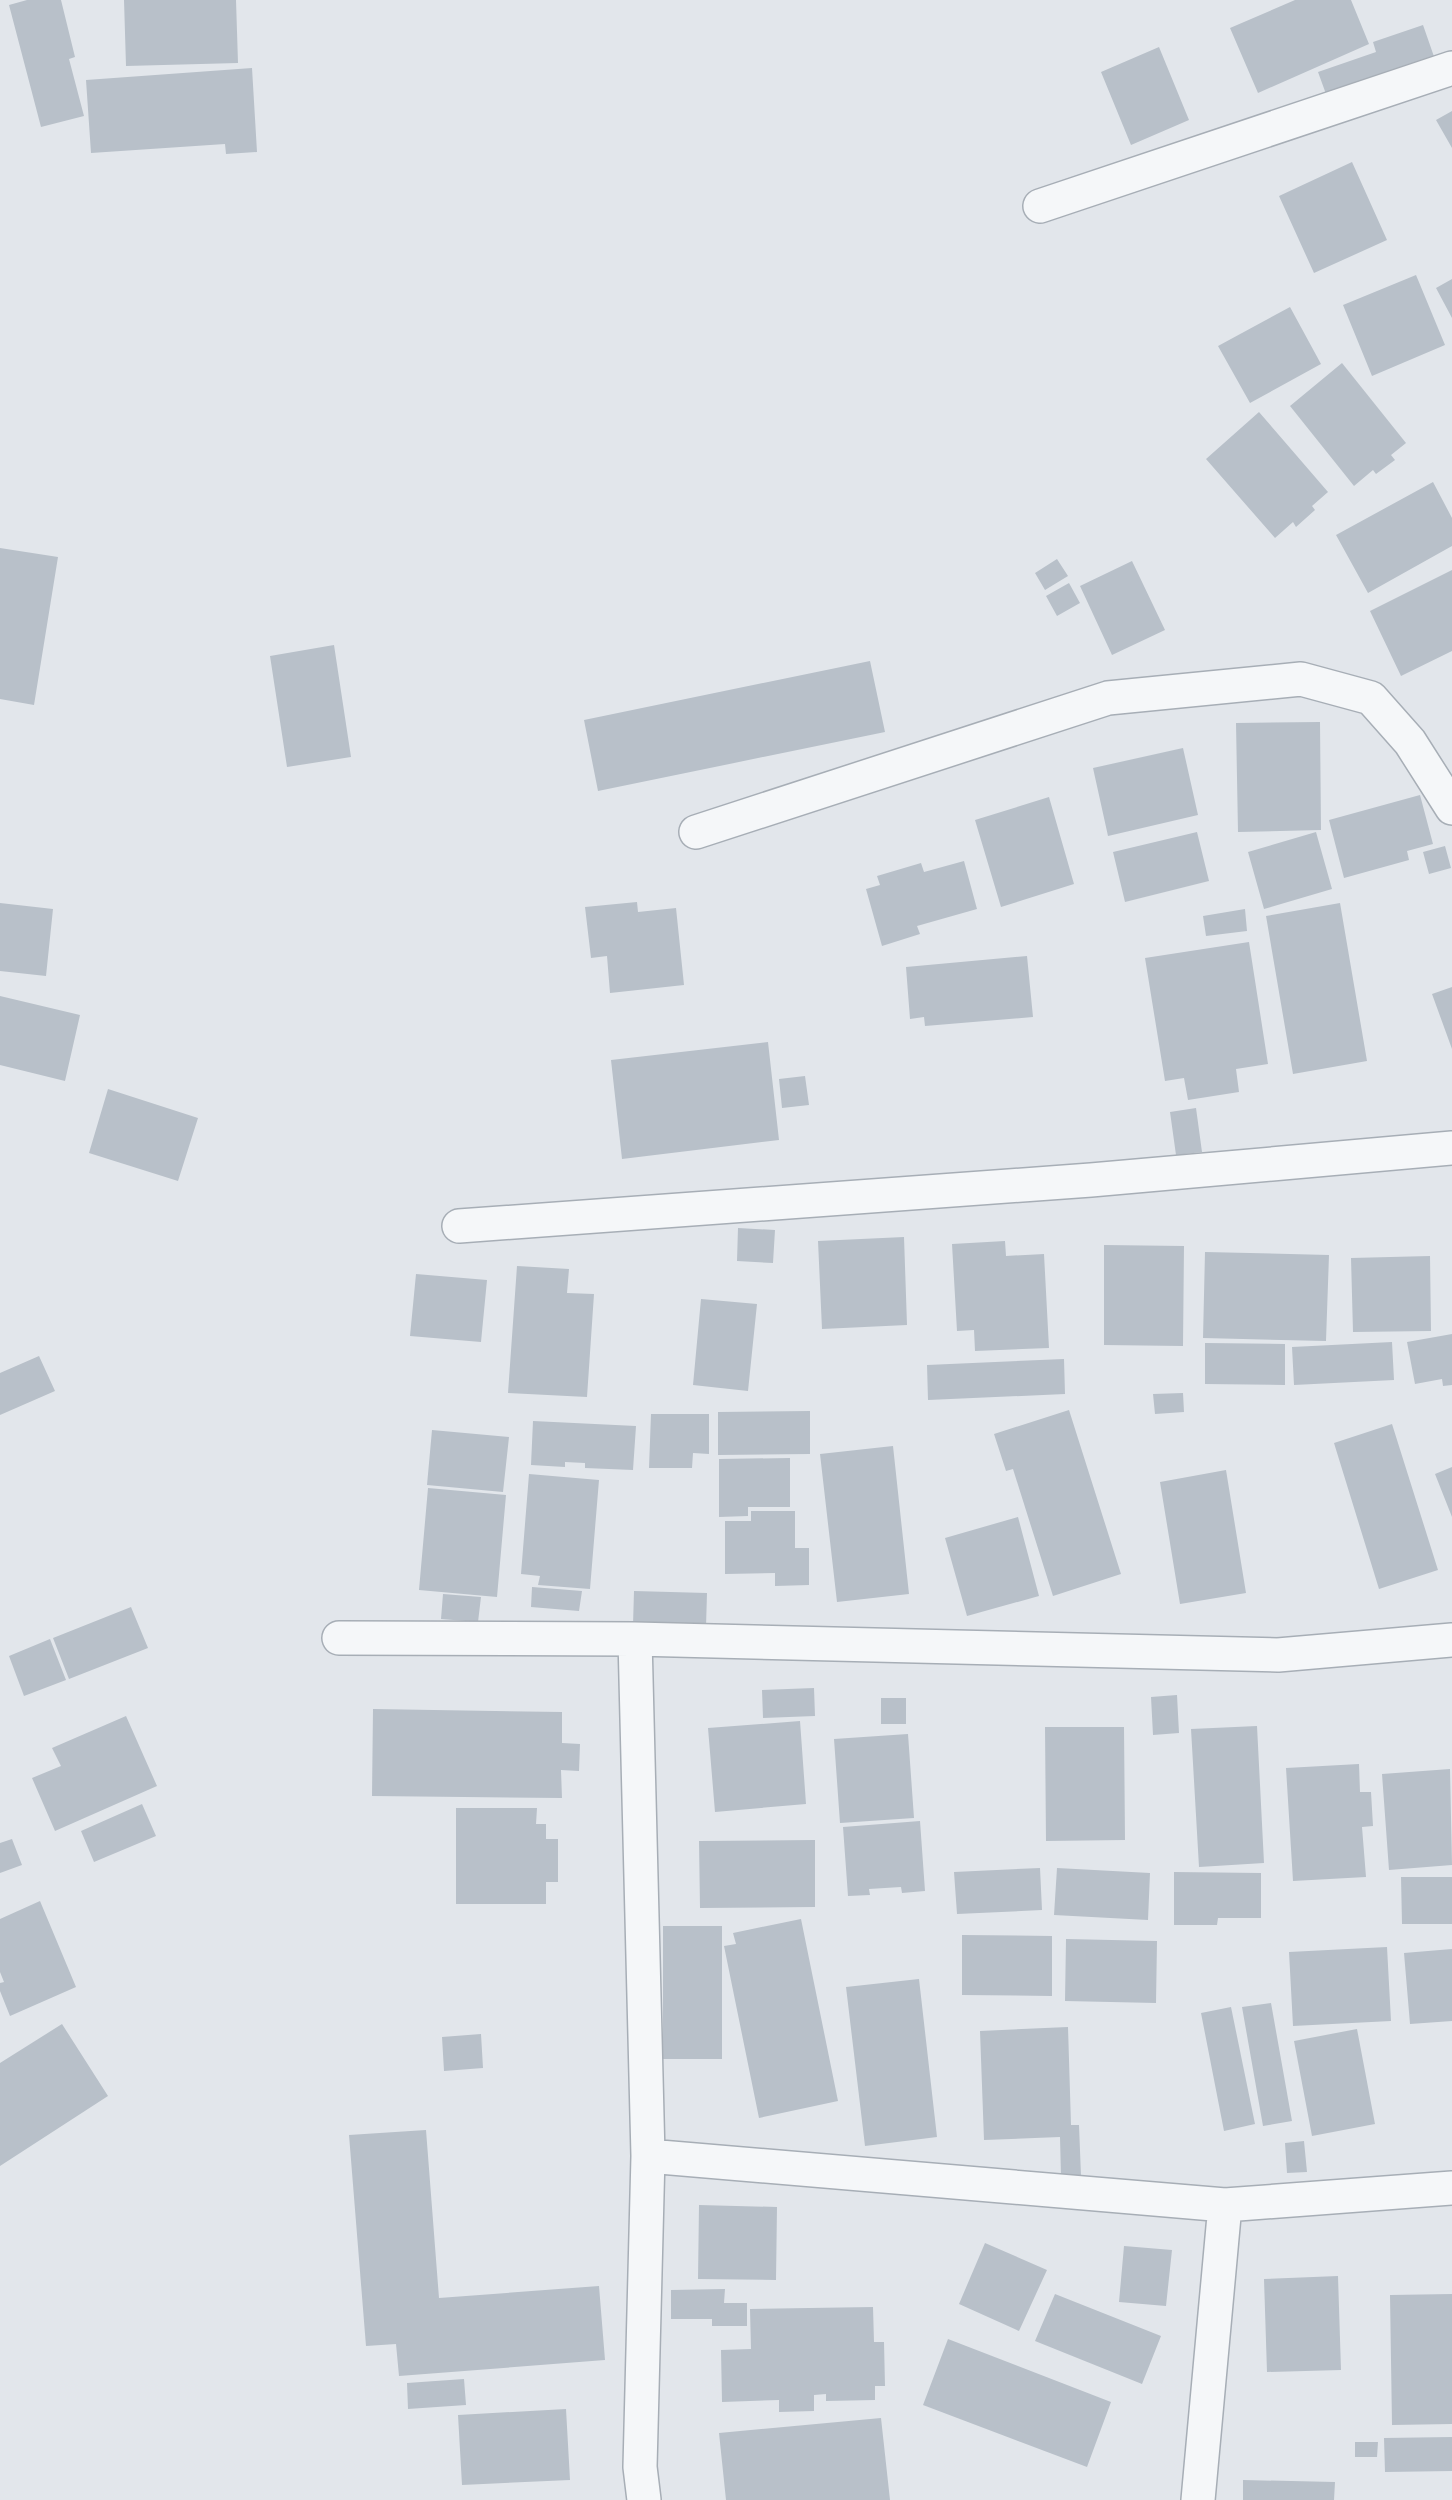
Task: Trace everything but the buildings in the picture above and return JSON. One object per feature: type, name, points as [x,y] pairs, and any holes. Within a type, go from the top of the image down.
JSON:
[{"type":"street","points":[[1040,206],[1452,68]]},
{"type":"street","points":[[696,832],[1108,699],[1301,679],[1371,698],[1410,742],[1452,808]]},
{"type":"street","points":[[459,1226],[1091,1180],[1452,1148]]},
{"type":"street","points":[[339,1638],[635,1639],[1278,1655],[1452,1640]]},
{"type":"street","points":[[635,1639],[648,2156],[640,2467],[644,2500]]},
{"type":"street","points":[[648,2156],[1225,2205],[1452,2188]]},
{"type":"street","points":[[1198,2500],[1225,2205]]}]
